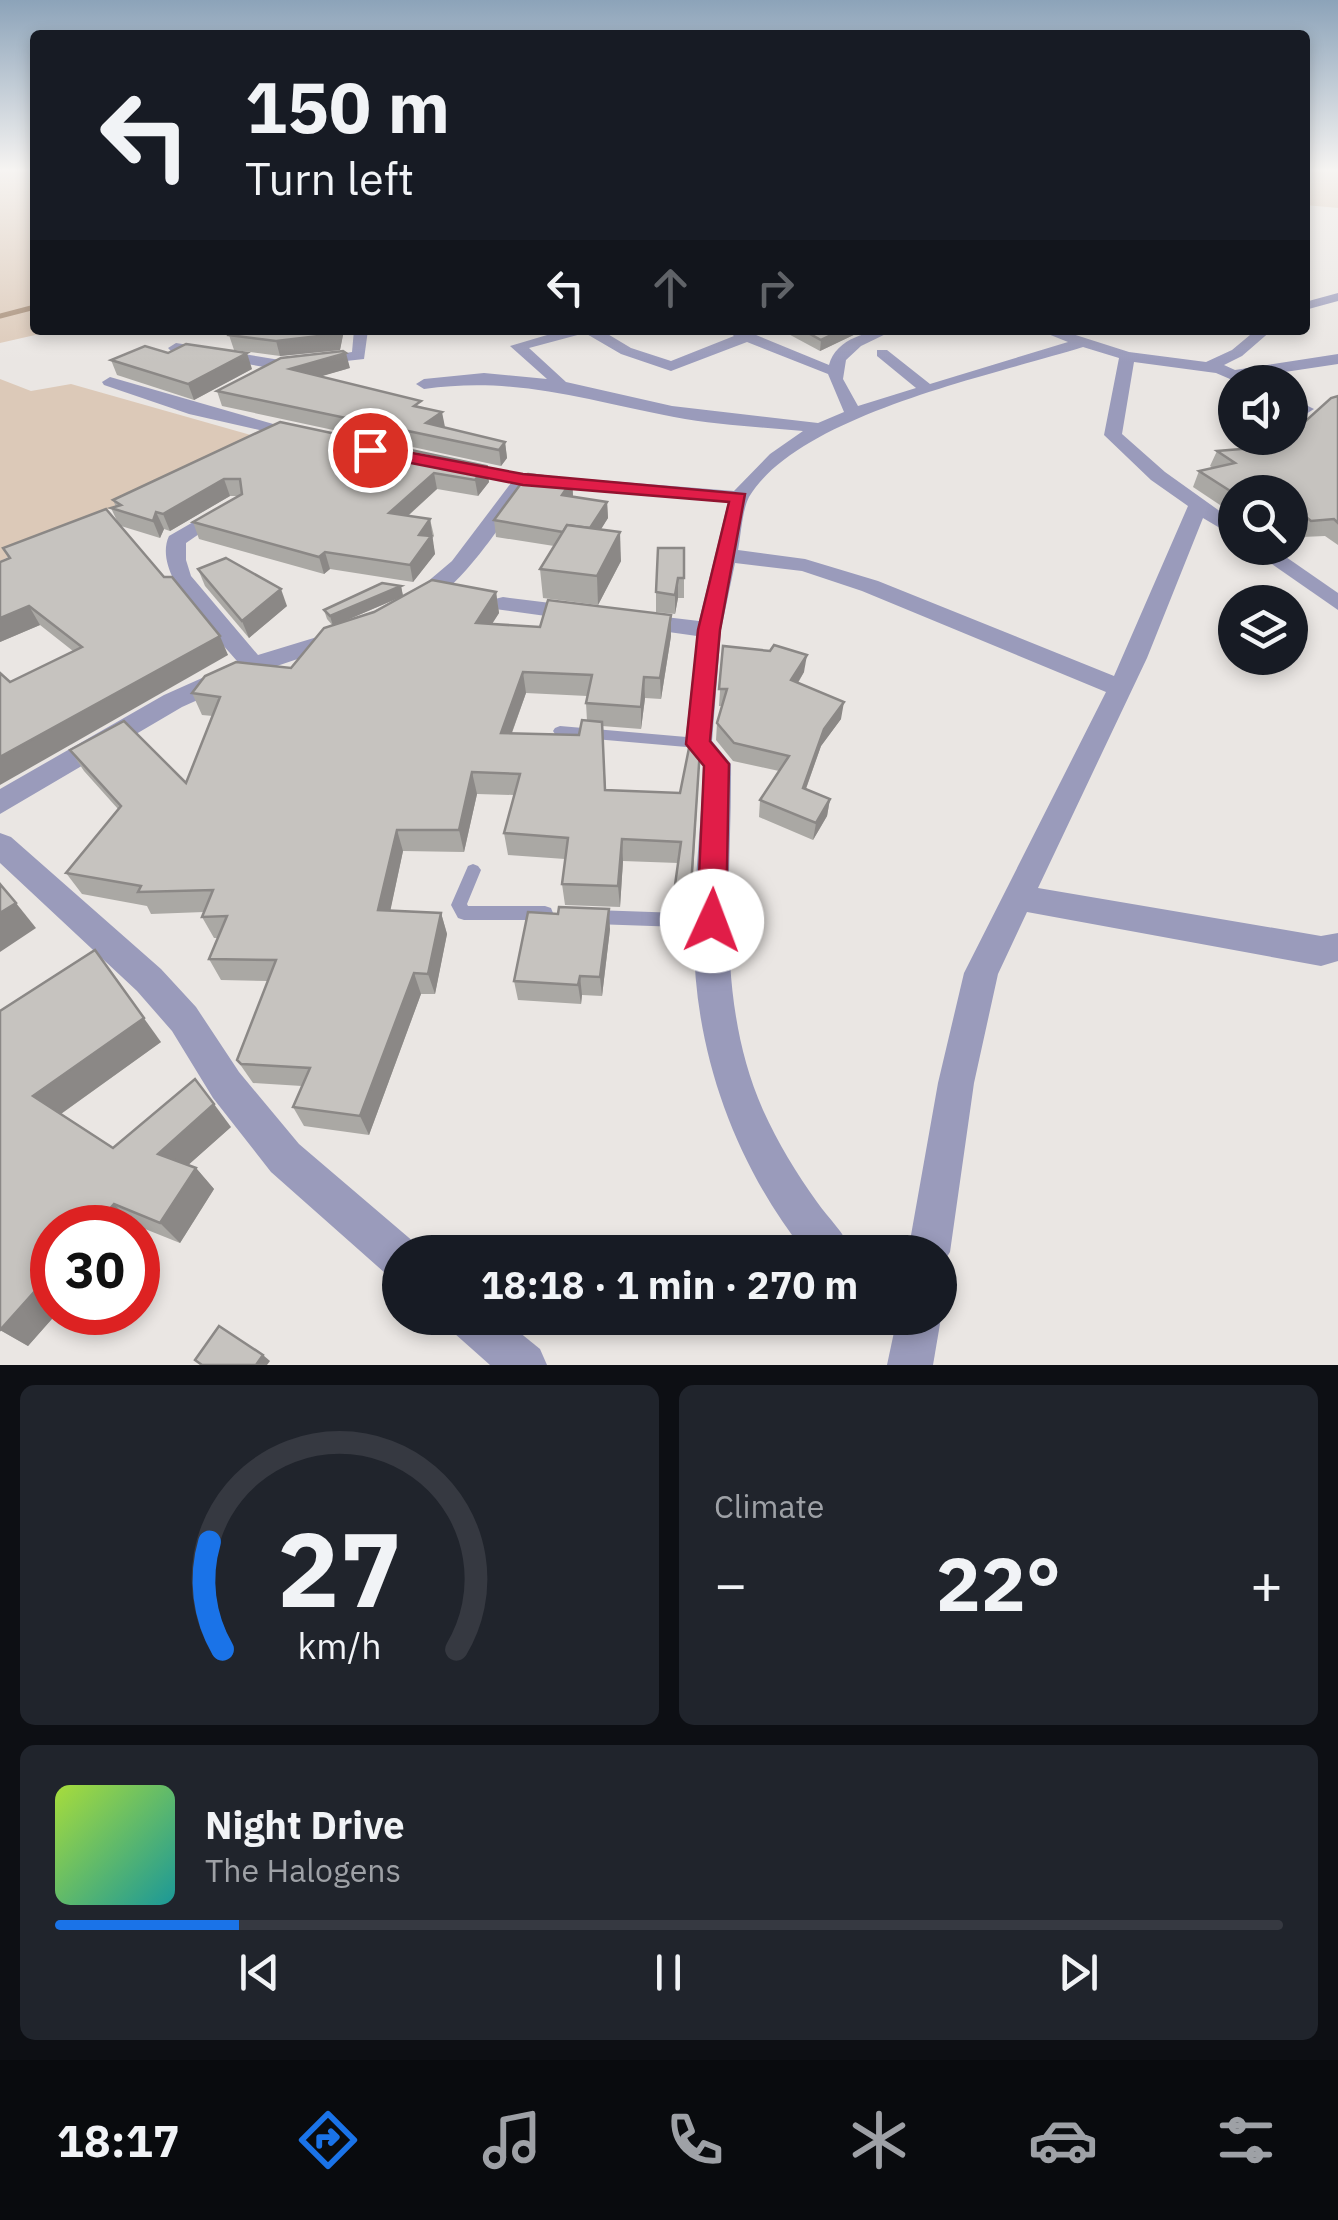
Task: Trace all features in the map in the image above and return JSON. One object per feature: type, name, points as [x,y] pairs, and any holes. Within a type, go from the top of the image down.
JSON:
[{"type":"street","points":[[1310,305],[1338,297]]},
{"type":"street","points":[[176,348],[280,365],[359,356],[361,335]]},
{"type":"street","points":[[562,335],[518,346],[562,384]]},
{"type":"street","points":[[599,335],[626,351],[671,366],[737,335]]},
{"type":"street","points":[[742,335],[835,371]]},
{"type":"street","points":[[844,335],[856,343]]},
{"type":"street","points":[[854,414],[835,371],[838,358],[856,343],[876,335]]},
{"type":"street","points":[[1059,335],[1127,356],[1218,370]]},
{"type":"street","points":[[820,1235],[762,1155],[736,1093],[719,1027],[710,960],[717,764],[698,744],[709,630],[739,498],[776,458],[820,428],[924,388],[1097,335]]},
{"type":"street","points":[[1210,367],[1237,353],[1259,335]]},
{"type":"street","points":[[882,353],[924,388]]},
{"type":"street","points":[[1127,356],[1113,435],[1128,452],[1218,520]]},
{"type":"street","points":[[1308,365],[1338,359]]},
{"type":"street","points":[[246,383],[280,365]]},
{"type":"street","points":[[424,384],[484,377],[562,384],[652,407],[820,428]]},
{"type":"street","points":[[110,382],[316,438]]},
{"type":"street","points":[[428,461],[523,480],[739,498]]},
{"type":"street","points":[[387,615],[434,590],[460,566],[523,480]]},
{"type":"street","points":[[239,503],[176,540],[175,560],[180,578],[253,665]]},
{"type":"street","points":[[932,1235],[956,1083],[981,973],[1120,688],[1198,506]]},
{"type":"street","points":[[726,555],[805,565],[870,586],[1120,688]]},
{"type":"street","points":[[1284,565],[1338,603]]},
{"type":"street","points":[[504,604],[709,630]]},
{"type":"street","points":[[0,803],[173,700],[253,665],[356,629]]},
{"type":"street","points":[[0,845],[149,980],[184,1019],[226,1086],[285,1158],[382,1242]]},
{"type":"street","points":[[1016,897],[1205,934],[1320,950],[1338,947]]},
{"type":"street","points":[[489,1335],[524,1365]]},
{"type":"lane","points":[[560,731],[698,744]]},
{"type":"lane","points":[[473,870],[459,905],[464,913],[560,914]]},
{"type":"lane","points":[[579,916],[712,921]]},
{"type":"shaded area","points":[[0,235],[30,235],[30,335],[35,335],[0,343]]},
{"type":"shaded area","points":[[0,379],[31,391],[71,384],[258,437],[0,561]]},
{"type":"building","points":[[229,335],[327,335],[276,341]]},
{"type":"building","points":[[186,344],[247,353],[188,384],[111,360],[145,346],[168,353]]},
{"type":"building","points":[[346,353],[290,369],[421,401],[414,406],[442,412],[426,423],[505,442],[499,450],[217,391],[281,358]]},
{"type":"building","points":[[1338,396],[1338,523],[1334,519],[1308,519],[1308,475],[1218,475],[1218,483],[1199,471],[1235,463],[1223,455],[1308,455],[1308,419]]},
{"type":"building","points":[[280,422],[486,466],[475,480],[434,473],[389,513],[430,519],[419,535],[431,536],[410,565],[325,552],[319,557],[193,522],[242,494],[240,479],[224,479],[163,514],[156,512],[153,521],[111,508],[121,505],[113,500]]},
{"type":"building","points":[[528,474],[572,480],[562,495],[607,502],[590,528],[567,525],[563,532],[494,520]]},
{"type":"building","points":[[106,509],[164,577],[172,577],[220,636],[0,757],[0,673],[10,682],[82,647],[29,606],[0,618],[0,562],[10,558],[3,548]]},
{"type":"building","points":[[567,525],[620,532],[597,576],[540,569]]},
{"type":"building","points":[[658,548],[684,548],[684,578],[678,578],[675,595],[656,592]]},
{"type":"building","points":[[226,558],[281,589],[242,621],[198,569]]},
{"type":"building","points":[[432,580],[496,592],[476,623],[540,627],[548,600],[671,615],[660,678],[644,677],[641,707],[586,703],[592,675],[523,672],[501,733],[579,735],[582,720],[602,722],[605,790],[680,793],[689,748],[700,749],[691,886],[675,885],[681,842],[622,839],[618,886],[562,884],[568,838],[504,833],[520,774],[472,772],[459,830],[397,830],[378,910],[441,913],[428,974],[414,973],[360,1116],[293,1107],[310,1068],[241,1064],[237,1060],[276,960],[209,959],[227,916],[202,917],[213,890],[138,892],[141,886],[66,873],[121,806],[70,750],[124,721],[186,783],[220,697],[192,693],[205,676],[236,662],[291,668],[324,628],[374,612]]},
{"type":"building","points":[[382,583],[401,586],[330,616],[324,610]]},
{"type":"building","points":[[774,645],[807,655],[791,680],[844,702],[824,729],[803,788],[830,799],[816,823],[760,800],[789,756],[734,743],[717,723],[727,689],[719,689],[723,646],[770,651]]},
{"type":"building","points":[[0,884],[16,903],[0,913]]},
{"type":"building","points":[[559,907],[609,909],[600,977],[580,976],[578,985],[514,981],[528,912],[558,914]]},
{"type":"building","points":[[95,950],[144,1018],[33,1096],[113,1148],[195,1079],[214,1104],[158,1154],[196,1168],[160,1223],[160,1205],[30,1205],[30,1297],[0,1330],[0,1011]]},
{"type":"building","points":[[219,1326],[263,1355],[256,1365],[202,1365],[195,1360]]},
{"type":"waterway","points":[[0,316],[30,308]]},
{"type":"route","points":[[370,450],[523,480],[739,498],[709,630],[698,744],[705,756],[717,764],[712,921]]}]
